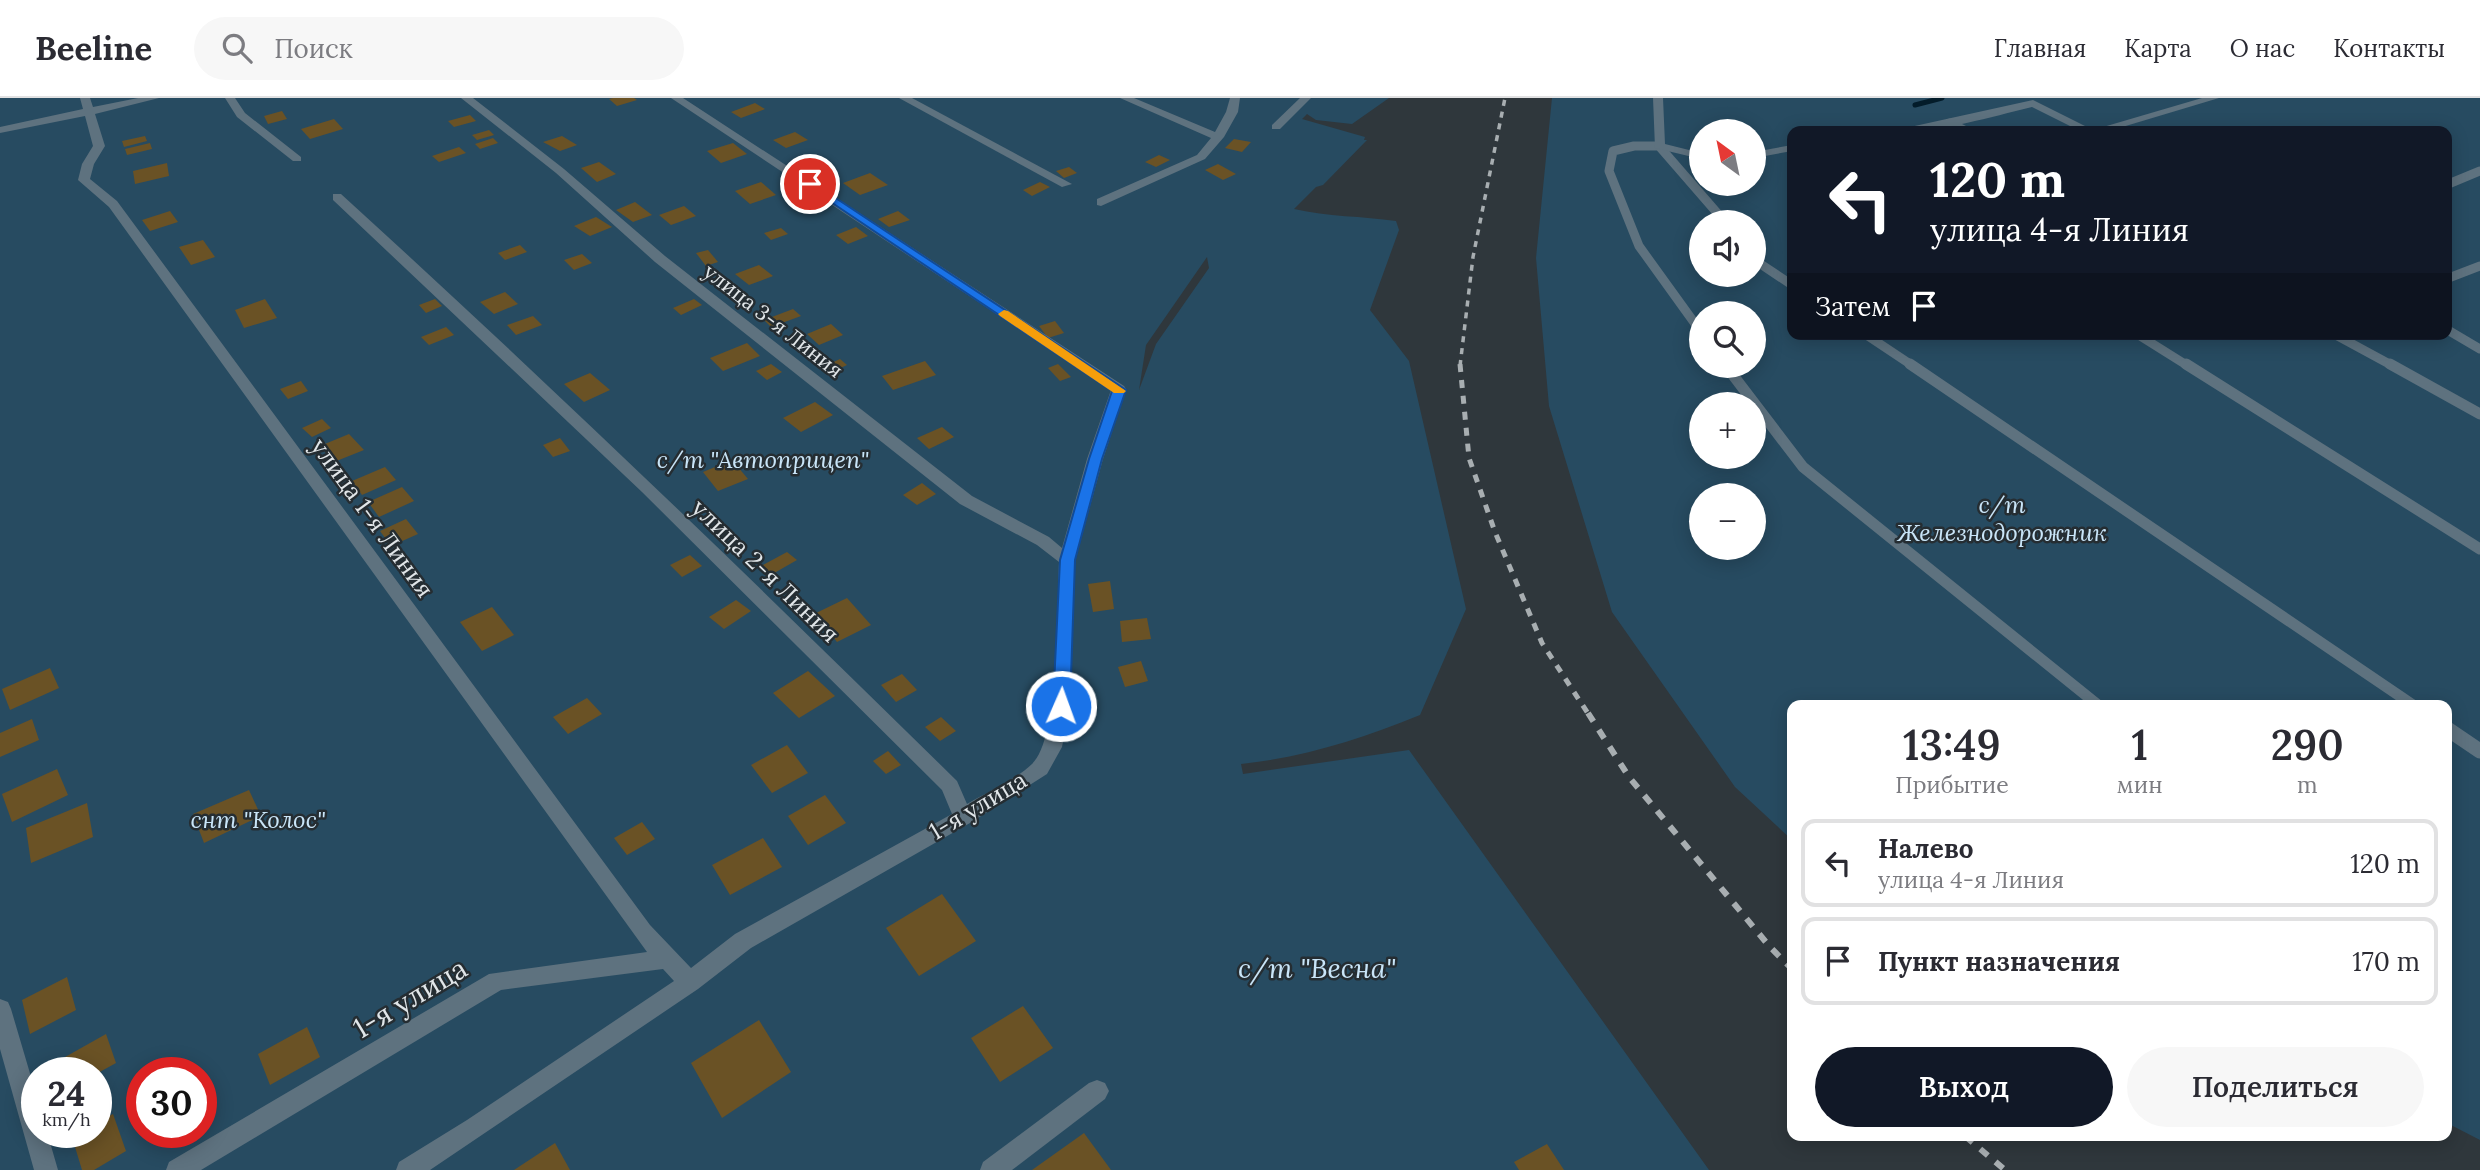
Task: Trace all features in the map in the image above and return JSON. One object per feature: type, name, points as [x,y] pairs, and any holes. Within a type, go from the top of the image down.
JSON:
[{"type":"street","points":[[0,130],[88,104],[154,98]]},
{"type":"street","points":[[230,98],[242,115],[297,159]]},
{"type":"street","name":"улица 3-я Линия","points":[[466,98],[560,171],[660,259],[966,500],[1043,541],[1067,560]]},
{"type":"street","name":"1-я улица","points":[[408,1170],[691,982],[743,941],[963,817],[1040,768],[1053,747],[1061,706],[1067,560],[1119,390],[833,198],[676,98]]},
{"type":"street","points":[[904,98],[1066,184]]},
{"type":"street","points":[[1125,98],[1218,138]]},
{"type":"street","points":[[1101,202],[1201,157],[1218,138],[1233,112],[1235,98]]},
{"type":"street","points":[[1276,127],[1306,98]]},
{"type":"street","points":[[1658,98],[1659,146],[1689,153]]},
{"type":"street","points":[[2116,126],[2214,98]]},
{"type":"street","points":[[1930,126],[2033,103],[2078,126]]},
{"type":"street","name":"улица 1-я Линия","points":[[88,104],[99,146],[88,164],[85,180],[113,204],[643,932],[667,959]]},
{"type":"street","points":[[1766,153],[1787,149]]},
{"type":"street","name":"улица 2-я Линия","points":[[337,197],[468,316],[805,640],[950,786],[963,817]]},
{"type":"street","points":[[667,959],[691,982]]},
{"type":"street","name":"1-я улица","points":[[178,1170],[498,981],[667,959]]},
{"type":"street","points":[[0,1009],[46,1170]]},
{"type":"street","points":[[992,1170],[1097,1091]]},
{"type":"lane","points":[[1950,123],[1956,126]]},
{"type":"lane","points":[[1689,315],[1639,246],[1609,171],[1613,151],[1634,146],[1659,146],[1715,210]]},
{"type":"lane","points":[[2452,183],[2480,171]]},
{"type":"lane","points":[[2452,277],[2480,266]]},
{"type":"lane","points":[[1766,268],[1787,282]]},
{"type":"lane","points":[[2452,333],[2480,349]]},
{"type":"lane","points":[[1874,340],[2406,700]]},
{"type":"lane","points":[[2147,340],[2480,549]]},
{"type":"lane","points":[[2345,340],[2480,414]]},
{"type":"lane","points":[[1735,378],[1803,467],[2092,700]]},
{"type":"lane","points":[[2452,732],[2480,751]]},
{"type":"green space","points":[[0,98],[1389,98],[1352,124],[1316,120],[1307,114],[1302,119],[1365,137],[1364,140],[1367,140],[1323,185],[1316,187],[1294,209],[1396,221],[1399,230],[1370,310],[1409,361],[1466,609],[1420,715],[1332,746],[1288,757],[1241,764],[1243,774],[1409,750],[1709,1170],[0,1170]],"holes":[[[1207,257],[1209,268],[1156,344],[1139,390],[1146,345]]]},
{"type":"green space","name":"с/т Железнодорожник","points":[[1552,98],[2480,98],[2480,1140],[2452,1126],[2452,700],[1787,700],[1787,835],[1735,787],[1612,612],[1549,406],[1536,258]]},
{"type":"building","points":[[609,99],[637,100],[617,106]]},
{"type":"building","points":[[755,103],[765,109],[741,118],[731,112]]},
{"type":"building","points":[[282,111],[287,119],[268,124],[264,116]]},
{"type":"building","points":[[470,115],[476,121],[454,127],[448,121]]},
{"type":"building","points":[[334,119],[343,129],[310,139],[301,129]]},
{"type":"building","points":[[489,130],[494,135],[477,140],[472,135]]},
{"type":"building","points":[[795,132],[808,140],[786,148],[773,140]]},
{"type":"building","points":[[145,136],[147,141],[124,147],[122,141]]},
{"type":"building","points":[[562,136],[577,145],[560,151],[543,142]]},
{"type":"building","points":[[493,138],[498,143],[480,149],[475,144]]},
{"type":"building","points":[[1234,139],[1251,142],[1242,152],[1225,148]]},
{"type":"building","points":[[150,143],[152,149],[127,155],[125,149]]},
{"type":"building","points":[[733,143],[747,154],[721,163],[707,151]]},
{"type":"building","points":[[459,147],[466,153],[439,162],[432,156]]},
{"type":"building","points":[[1159,155],[1170,160],[1156,167],[1145,162]]},
{"type":"building","points":[[599,162],[616,174],[597,182],[581,168]]},
{"type":"building","points":[[167,163],[169,176],[135,184],[133,171]]},
{"type":"building","points":[[1218,164],[1236,174],[1223,180],[1205,170]]},
{"type":"building","points":[[1069,167],[1077,173],[1064,178],[1056,171]]},
{"type":"building","points":[[870,173],[888,185],[860,195],[843,183]]},
{"type":"building","points":[[761,182],[776,195],[750,204],[735,191]]},
{"type":"building","points":[[1040,182],[1050,187],[1032,196],[1023,190]]},
{"type":"building","points":[[806,192],[815,199],[800,204],[792,197]]},
{"type":"building","points":[[635,202],[652,215],[633,222],[616,210]]},
{"type":"building","points":[[684,206],[696,216],[671,225],[659,215]]},
{"type":"building","points":[[170,211],[178,222],[150,231],[142,220]]},
{"type":"building","points":[[898,211],[910,220],[889,227],[878,219]]},
{"type":"building","points":[[596,217],[612,227],[590,236],[574,226]]},
{"type":"building","points":[[856,227],[868,236],[848,244],[836,235]]},
{"type":"building","points":[[781,228],[788,234],[771,240],[764,233]]},
{"type":"building","points":[[203,240],[215,257],[191,265],[179,247]]},
{"type":"building","points":[[520,245],[527,252],[505,260],[498,253]]},
{"type":"building","points":[[708,250],[718,262],[706,266],[696,253]]},
{"type":"building","points":[[582,254],[592,263],[574,270],[564,260]]},
{"type":"building","points":[[759,265],[773,276],[749,285],[735,274]]},
{"type":"building","points":[[505,292],[518,304],[494,314],[480,302]]},
{"type":"building","points":[[265,299],[277,318],[244,328],[235,310]]},
{"type":"building","points":[[435,299],[442,306],[426,313],[419,305]]},
{"type":"building","points":[[694,299],[702,305],[681,315],[673,308]]},
{"type":"building","points":[[793,309],[801,316],[771,327],[764,320]]},
{"type":"building","points":[[533,316],[542,325],[516,335],[507,325]]},
{"type":"building","points":[[1055,321],[1064,333],[1048,338],[1039,326]]},
{"type":"building","points":[[831,324],[843,335],[819,345],[807,334]]},
{"type":"building","points":[[446,327],[454,335],[429,345],[421,337]]},
{"type":"building","points":[[747,343],[760,356],[723,371],[710,358]]},
{"type":"building","points":[[840,359],[847,365],[832,372],[825,366]]},
{"type":"building","points":[[925,361],[936,375],[893,390],[882,376]]},
{"type":"building","points":[[771,364],[782,372],[767,380],[756,371]]},
{"type":"building","points":[[1058,364],[1071,377],[1060,381],[1048,368]]},
{"type":"building","points":[[590,373],[610,390],[584,402],[564,384]]},
{"type":"building","points":[[301,381],[308,391],[288,399],[280,389]]},
{"type":"building","points":[[815,402],[833,415],[801,432],[783,418]]},
{"type":"building","points":[[322,419],[331,428],[312,437],[302,428]]},
{"type":"building","points":[[942,427],[954,437],[929,449],[917,438]]},
{"type":"building","points":[[349,434],[364,450],[334,462],[320,446]]},
{"type":"building","points":[[560,438],[570,451],[553,457],[543,445]]},
{"type":"building","points":[[732,460],[748,479],[718,491],[703,472]]},
{"type":"building","points":[[385,467],[396,480],[362,495],[352,481]]},
{"type":"building","points":[[922,483],[936,494],[917,505],[903,495]]},
{"type":"building","points":[[402,487],[414,501],[379,517],[368,502]]},
{"type":"building","points":[[406,519],[418,534],[391,546],[380,531]]},
{"type":"building","points":[[787,552],[797,560],[769,576],[759,567]]},
{"type":"building","points":[[690,555],[702,566],[682,577],[670,565]]},
{"type":"building","points":[[1110,581],[1114,609],[1093,612],[1088,584]]},
{"type":"building","points":[[847,598],[871,625],[837,642],[814,614]]},
{"type":"building","points":[[736,600],[751,611],[724,629],[709,617]]},
{"type":"building","points":[[492,607],[514,635],[482,651],[460,622]]},
{"type":"building","points":[[1147,618],[1151,639],[1122,642],[1120,621]]},
{"type":"building","points":[[1141,661],[1148,681],[1125,687],[1118,667]]},
{"type":"building","points":[[50,668],[59,688],[10,710],[2,689]]},
{"type":"building","points":[[808,671],[835,696],[799,718],[773,693]]},
{"type":"building","points":[[902,674],[917,690],[896,702],[881,685]]},
{"type":"building","points":[[587,698],[602,714],[568,734],[553,717]]},
{"type":"building","points":[[941,717],[956,731],[940,741],[925,727]]},
{"type":"building","points":[[32,719],[39,740],[0,757],[0,733]]},
{"type":"building","points":[[787,745],[808,773],[772,793],[751,765]]},
{"type":"building","points":[[888,751],[901,765],[886,774],[873,761]]},
{"type":"building","points":[[57,769],[68,795],[12,822],[2,794]]},
{"type":"building","points":[[249,790],[261,816],[204,843],[193,814]]},
{"type":"building","points":[[825,795],[846,823],[808,845],[788,816]]},
{"type":"building","points":[[87,803],[93,837],[31,863],[26,828]]},
{"type":"building","points":[[642,822],[655,839],[627,855],[614,838]]},
{"type":"building","points":[[763,838],[782,867],[730,895],[712,865]]},
{"type":"building","points":[[942,894],[976,941],[919,976],[886,928]]},
{"type":"building","points":[[67,977],[76,1010],[30,1034],[22,1000]]},
{"type":"building","points":[[1023,1006],[1053,1048],[1000,1082],[971,1038]]},
{"type":"building","points":[[759,1020],[791,1072],[722,1118],[691,1063]]},
{"type":"building","points":[[307,1027],[320,1057],[270,1085],[258,1054]]},
{"type":"building","points":[[106,1034],[116,1063],[112,1065],[112,1057],[65,1057]]},
{"type":"building","points":[[112,1115],[126,1151],[94,1170],[82,1170],[75,1148],[112,1148]]},
{"type":"building","points":[[1084,1133],[1111,1170],[1032,1170]]},
{"type":"building","points":[[555,1143],[570,1170],[514,1170]]},
{"type":"building","points":[[1547,1144],[1564,1170],[1519,1170],[1514,1162]]},
{"type":"waterway","points":[[1915,105],[1942,98]]},
{"type":"railway","points":[[1460,365],[1473,257],[1505,98]]},
{"type":"railway","points":[[1460,365],[1469,458],[1495,532],[1542,643],[1589,715]]},
{"type":"railway","points":[[1588,713],[1629,777],[1787,964]]},
{"type":"railway","points":[[1971,1141],[2005,1170]]},
{"type":"slow traffic","points":[[1004,314],[1119,391]]},
{"type":"route","points":[[810,184],[1119,390],[1067,560],[1061,706]]},
{"type":"park label","name":"с/т \"Автоприцеп\"","points":[[763,460]]},
{"type":"park label","name":"снт \"Колос\"","points":[[258,820]]},
{"type":"park label","name":"с/т \"Весна\"","points":[[1317,968]]}]
